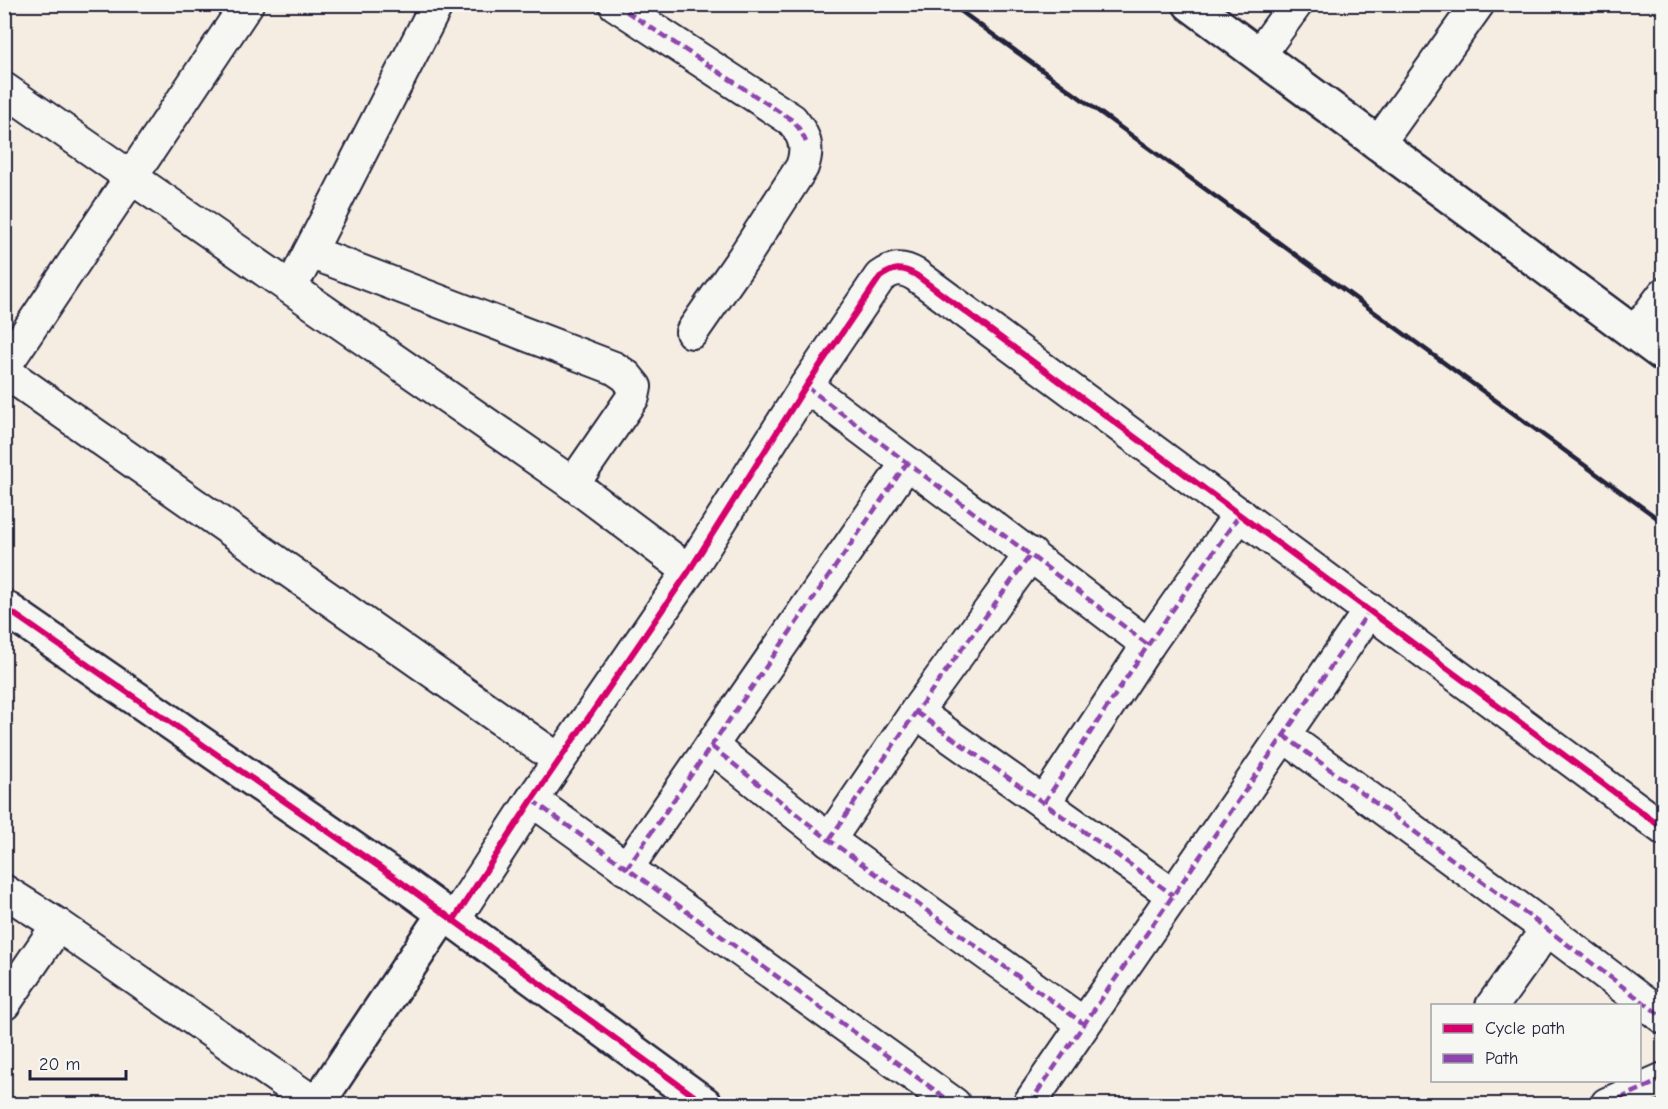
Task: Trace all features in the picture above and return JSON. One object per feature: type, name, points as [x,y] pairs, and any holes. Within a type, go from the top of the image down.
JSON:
[{"type":"street","points":[[247,4],[4,369],[559,760]]},
{"type":"street","points":[[292,288],[437,4]]},
{"type":"street","points":[[615,4],[792,120],[801,130],[806,142],[806,154],[801,167],[744,257],[692,332]]},
{"type":"street","points":[[1190,4],[1664,355]]},
{"type":"street","points":[[1258,56],[1296,4]]},
{"type":"street","points":[[1378,144],[1478,4]]},
{"type":"street","points":[[4,89],[573,484],[689,571]]},
{"type":"street","points":[[310,252],[614,368],[626,376],[635,387],[633,397],[573,484]]},
{"type":"street","points":[[4,891],[58,925],[316,1104],[532,800],[689,571],[806,386],[880,277],[890,270],[899,268],[907,270],[1240,514],[1664,830]]},
{"type":"street","points":[[1635,334],[1664,294]]},
{"type":"street","points":[[806,386],[1031,554],[1148,645]]},
{"type":"street","points":[[626,869],[907,463]]},
{"type":"street","points":[[1044,803],[1148,645],[1240,514]]},
{"type":"street","points":[[829,840],[916,712],[1031,554]]},
{"type":"street","points":[[4,607],[394,877],[705,1104]]},
{"type":"street","points":[[1029,1104],[1370,610]]},
{"type":"street","points":[[916,712],[1173,895]]},
{"type":"street","points":[[1283,735],[1664,1018]]},
{"type":"street","points":[[711,746],[829,840],[1084,1024]]},
{"type":"street","points":[[532,800],[954,1104]]},
{"type":"street","points":[[4,1004],[58,925]]},
{"type":"street","points":[[1493,1004],[1547,929]]},
{"type":"street","points":[[1607,1104],[1664,1079]]},
{"type":"railway","points":[[951,4],[1664,523]]},
{"type":"marked path","points":[[615,4],[792,120],[806,142]]},
{"type":"marked path","points":[[806,386],[1148,645]]},
{"type":"marked path","points":[[626,869],[907,463]]},
{"type":"marked path","points":[[1044,803],[1148,645],[1240,514]]},
{"type":"marked path","points":[[829,840],[916,712],[1031,554]]},
{"type":"marked path","points":[[1029,1104],[1370,610]]},
{"type":"marked path","points":[[916,712],[1173,895]]},
{"type":"marked path","points":[[1283,735],[1664,1018]]},
{"type":"marked path","points":[[711,746],[829,840],[1084,1024]]},
{"type":"marked path","points":[[532,800],[954,1104]]},
{"type":"marked path","points":[[1607,1104],[1664,1079]]},
{"type":"cycle path","points":[[453,921],[532,800],[689,571],[806,386],[880,277],[897,269],[916,275],[1664,829]]},
{"type":"cycle path","points":[[4,607],[394,877],[705,1104]]}]
